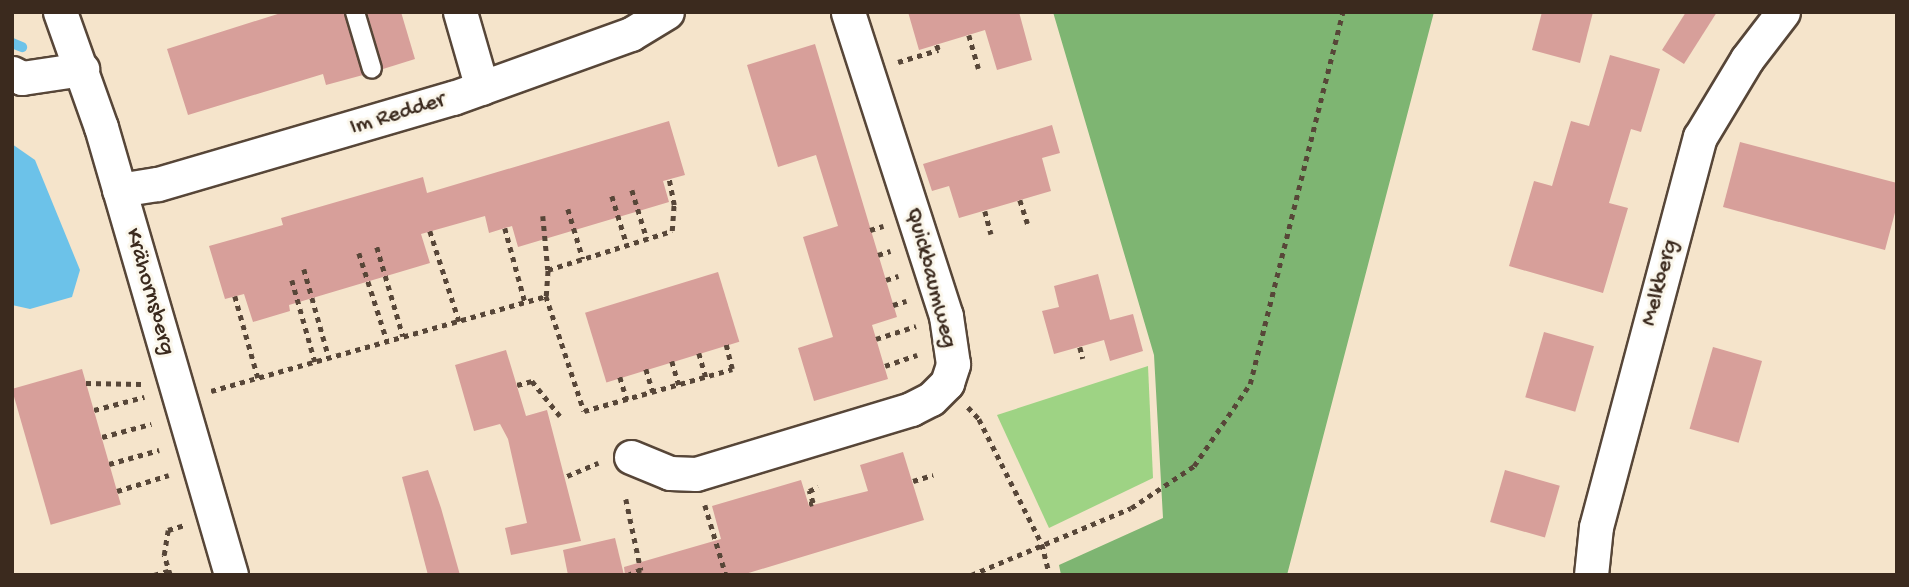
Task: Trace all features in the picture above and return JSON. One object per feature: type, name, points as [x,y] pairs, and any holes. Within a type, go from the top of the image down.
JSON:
[{"type":"street","name":"Krähornsberg","points":[[60,12],[82,69],[119,190],[230,575]]},
{"type":"street","points":[[460,12],[482,88]]},
{"type":"street","name":"Im Redder","points":[[119,190],[171,180],[482,88],[631,34],[667,12]]},
{"type":"street","name":"Quickbaumweg","points":[[631,457],[670,473],[696,474],[911,409],[931,399],[947,383],[953,364],[946,316],[848,12]]},
{"type":"street","name":"Melkberg","points":[[1591,575],[1596,527],[1700,137],[1747,59],[1783,12]]},
{"type":"street","points":[[12,74],[22,78],[82,69]]},
{"type":"lane","points":[[355,12],[372,69]]},
{"type":"path","points":[[971,575],[1130,508],[1194,466],[1250,384],[1343,12]]},
{"type":"path","points":[[969,35],[979,69]]},
{"type":"path","points":[[867,71],[938,50],[936,44]]},
{"type":"path","points":[[548,270],[672,231],[674,205],[669,179]]},
{"type":"path","points":[[632,190],[647,239]]},
{"type":"path","points":[[612,196],[627,245]]},
{"type":"path","points":[[1020,200],[1027,224]]},
{"type":"path","points":[[568,209],[583,260]]},
{"type":"path","points":[[985,211],[991,234]]},
{"type":"path","points":[[543,216],[548,270],[546,296],[584,411],[732,369],[726,345]]},
{"type":"path","points":[[505,228],[525,302]]},
{"type":"path","points":[[430,231],[459,321]]},
{"type":"path","points":[[377,247],[403,337]]},
{"type":"path","points":[[359,253],[387,341]]},
{"type":"path","points":[[304,269],[329,358]]},
{"type":"path","points":[[292,280],[315,362]]},
{"type":"path","points":[[235,296],[258,378]]},
{"type":"path","points":[[109,464],[184,414],[258,378],[546,296]]},
{"type":"path","points":[[1080,347],[1083,359]]},
{"type":"path","points":[[699,353],[706,377]]},
{"type":"path","points":[[672,361],[679,385]]},
{"type":"path","points":[[646,369],[653,392]]},
{"type":"path","points":[[620,377],[627,400]]},
{"type":"path","points":[[517,385],[532,381],[560,416]]},
{"type":"path","points":[[86,383],[135,386],[184,414]]},
{"type":"path","points":[[947,383],[979,419],[1042,544],[1050,575]]},
{"type":"path","points":[[94,410],[184,414]]},
{"type":"path","points":[[102,438],[184,414]]},
{"type":"path","points":[[117,491],[184,414]]},
{"type":"path","points":[[696,474],[726,575]]},
{"type":"path","points":[[913,481],[933,475]]},
{"type":"path","points":[[809,504],[813,503],[809,491],[818,487]]},
{"type":"path","points":[[626,499],[641,570],[629,575]]},
{"type":"path","points":[[154,575],[169,573],[164,555],[168,530],[213,516]]},
{"type":"green space","points":[[1053,12],[1434,12],[1287,575],[1061,575],[1059,565],[1163,518],[1154,355]]},
{"type":"green space","points":[[1148,366],[1153,478],[1049,528],[997,415]]},
{"type":"water","points":[[12,144],[35,160],[80,270],[72,297],[30,309],[12,305]]},
{"type":"building","points":[[284,12],[344,12],[363,75],[326,85],[323,74],[188,115],[167,49]]},
{"type":"building","points":[[367,12],[401,12],[415,59],[383,69]]},
{"type":"building","points":[[908,12],[1019,12],[1032,60],[997,70],[985,30],[919,50]]},
{"type":"building","points":[[1542,12],[1593,12],[1580,63],[1532,50]]},
{"type":"building","points":[[1686,12],[1717,12],[1684,64],[1662,50]]},
{"type":"building","points":[[815,44],[897,317],[872,325],[888,379],[814,401],[798,348],[833,337],[803,237],[838,226],[816,155],[778,167],[747,65]]},
{"type":"building","points":[[1610,55],[1660,69],[1641,132],[1631,129],[1609,203],[1628,208],[1603,293],[1509,266],[1534,181],[1552,186],[1571,121],[1589,126]]},
{"type":"building","points":[[669,121],[685,175],[663,181],[669,202],[518,247],[512,226],[489,233],[485,216],[421,234],[430,263],[289,305],[290,311],[253,322],[244,294],[225,299],[209,246],[283,225],[281,218],[423,177],[427,193]]},
{"type":"building","points":[[1052,125],[1060,153],[1042,158],[1051,191],[959,218],[949,186],[932,191],[923,164]]},
{"type":"building","points":[[1740,142],[1897,183],[1897,205],[1885,250],[1723,207]]},
{"type":"building","points":[[718,272],[739,342],[606,382],[585,313]]},
{"type":"building","points":[[1098,274],[1110,320],[1133,314],[1143,351],[1110,361],[1104,340],[1054,354],[1042,311],[1059,307],[1054,286]]},
{"type":"building","points":[[1544,332],[1594,346],[1575,412],[1525,397]]},
{"type":"building","points":[[1713,347],[1762,361],[1739,443],[1690,429]]},
{"type":"building","points":[[506,350],[526,416],[547,410],[581,541],[511,555],[505,528],[527,523],[508,439],[500,424],[474,431],[455,365]]},
{"type":"building","points":[[82,369],[121,505],[51,525],[12,389]]},
{"type":"building","points":[[903,452],[924,520],[742,575],[625,575],[624,567],[721,539],[712,506],[801,480],[809,506],[868,491],[860,465]]},
{"type":"building","points":[[428,470],[460,575],[428,575],[402,477]]},
{"type":"building","points":[[1505,470],[1560,486],[1545,538],[1490,522]]},
{"type":"building","points":[[615,538],[624,575],[568,575],[563,550]]},
{"type":"waterway","points":[[12,43],[22,47]]}]
